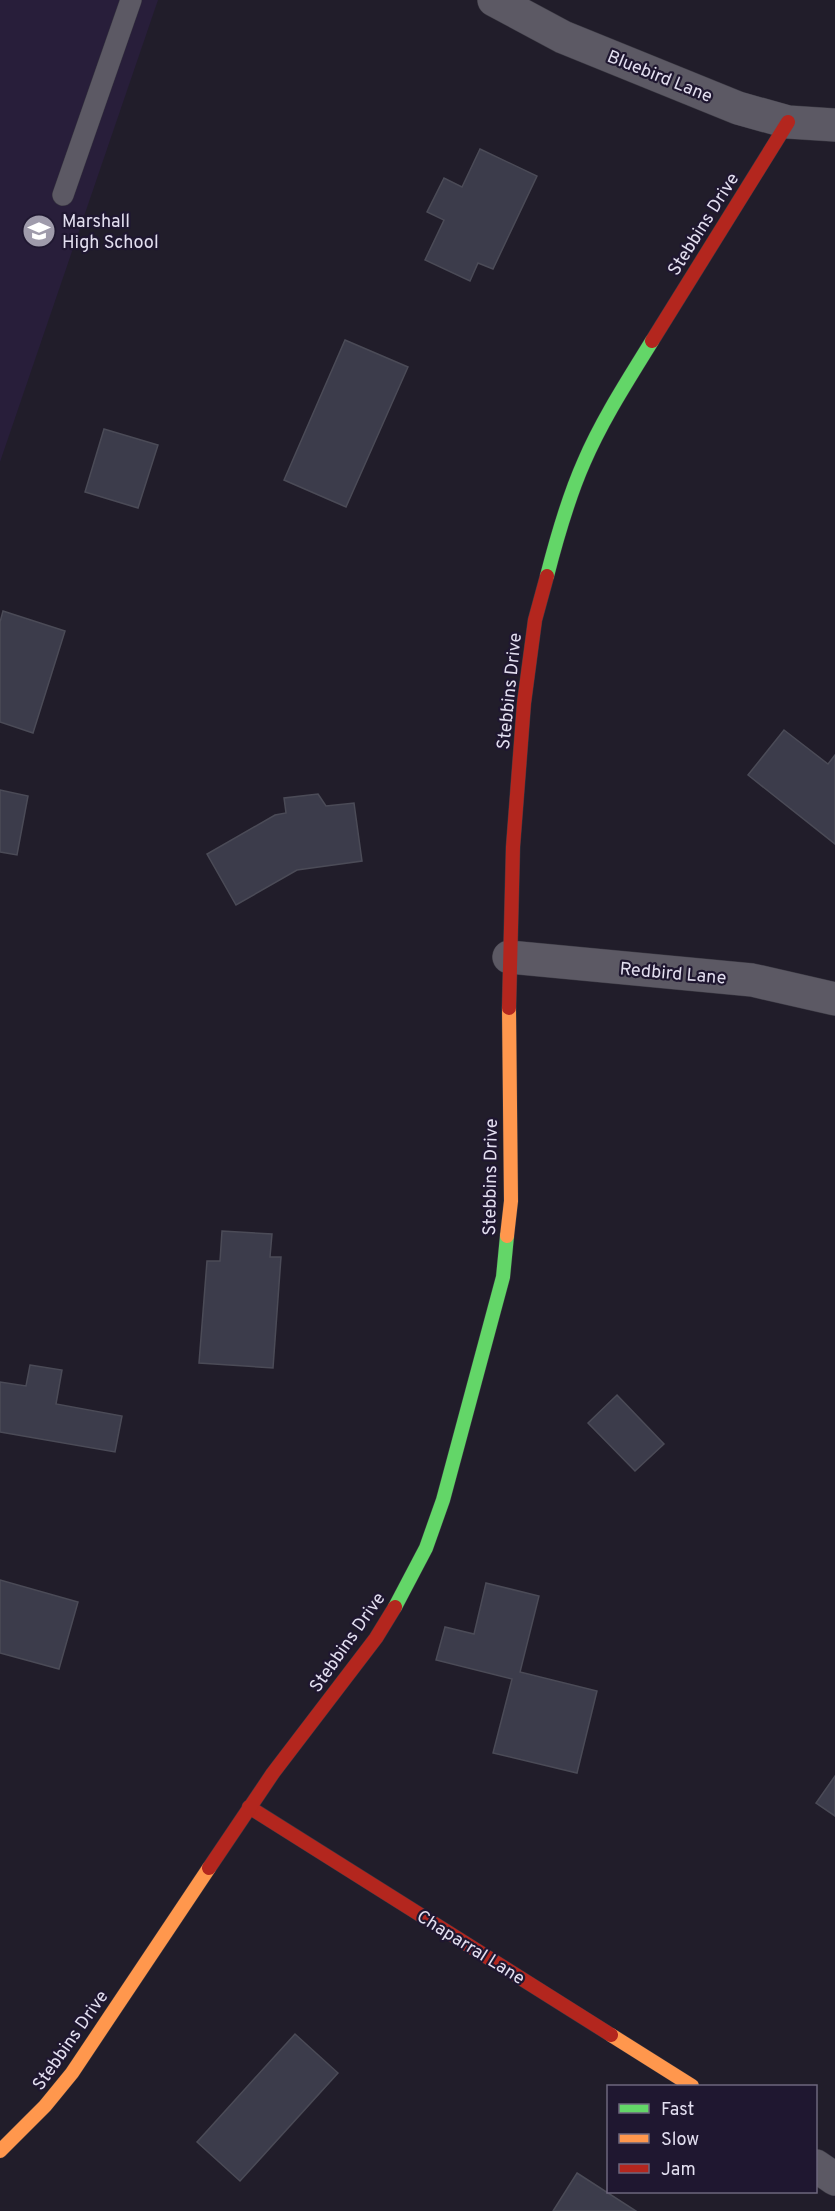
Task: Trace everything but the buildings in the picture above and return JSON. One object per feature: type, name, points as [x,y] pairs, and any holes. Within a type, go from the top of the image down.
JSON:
[{"type":"street","name":"Bluebird Lane","points":[[494,0],[563,37],[738,108],[788,122],[835,125]]},
{"type":"street","name":"Stebbins Drive","points":[[0,2151],[11,2143],[72,2073],[249,1807],[376,1638],[403,1594],[426,1548],[443,1500],[503,1277],[511,1201],[508,957],[513,847],[524,703],[536,621],[556,540],[584,461],[623,387],[788,122]]},
{"type":"street","name":"Redbird Lane","points":[[508,957],[752,980],[835,999]]},
{"type":"street","name":"Chaparral Lane","points":[[249,1807],[690,2085]]},
{"type":"street","points":[[817,2167],[835,2179]]},
{"type":"lane","points":[[63,195],[131,0]]},
{"type":"shaded area","name":"Marshall High School","points":[[0,0],[158,0],[0,462]]},
{"type":"traffic: fast","points":[[547,576],[563,518],[591,446],[652,341]]},
{"type":"traffic: fast","points":[[395,1607],[426,1548],[443,1500],[503,1277],[507,1236]]},
{"type":"traffic: slow","points":[[507,1236],[511,1201],[509,1008]]},
{"type":"traffic: slow","points":[[0,2151],[45,2106],[72,2073],[209,1868]]},
{"type":"traffic: slow","points":[[611,2035],[690,2085]]},
{"type":"traffic: jam","points":[[652,341],[788,122]]},
{"type":"traffic: jam","points":[[509,1008],[513,847],[524,703],[535,620],[547,576]]},
{"type":"traffic: jam","points":[[209,1868],[273,1773],[376,1638],[395,1607]]},
{"type":"traffic: jam","points":[[249,1807],[611,2035]]},
{"type":"place","name":"Marshall High School","points":[[39,231]]}]
